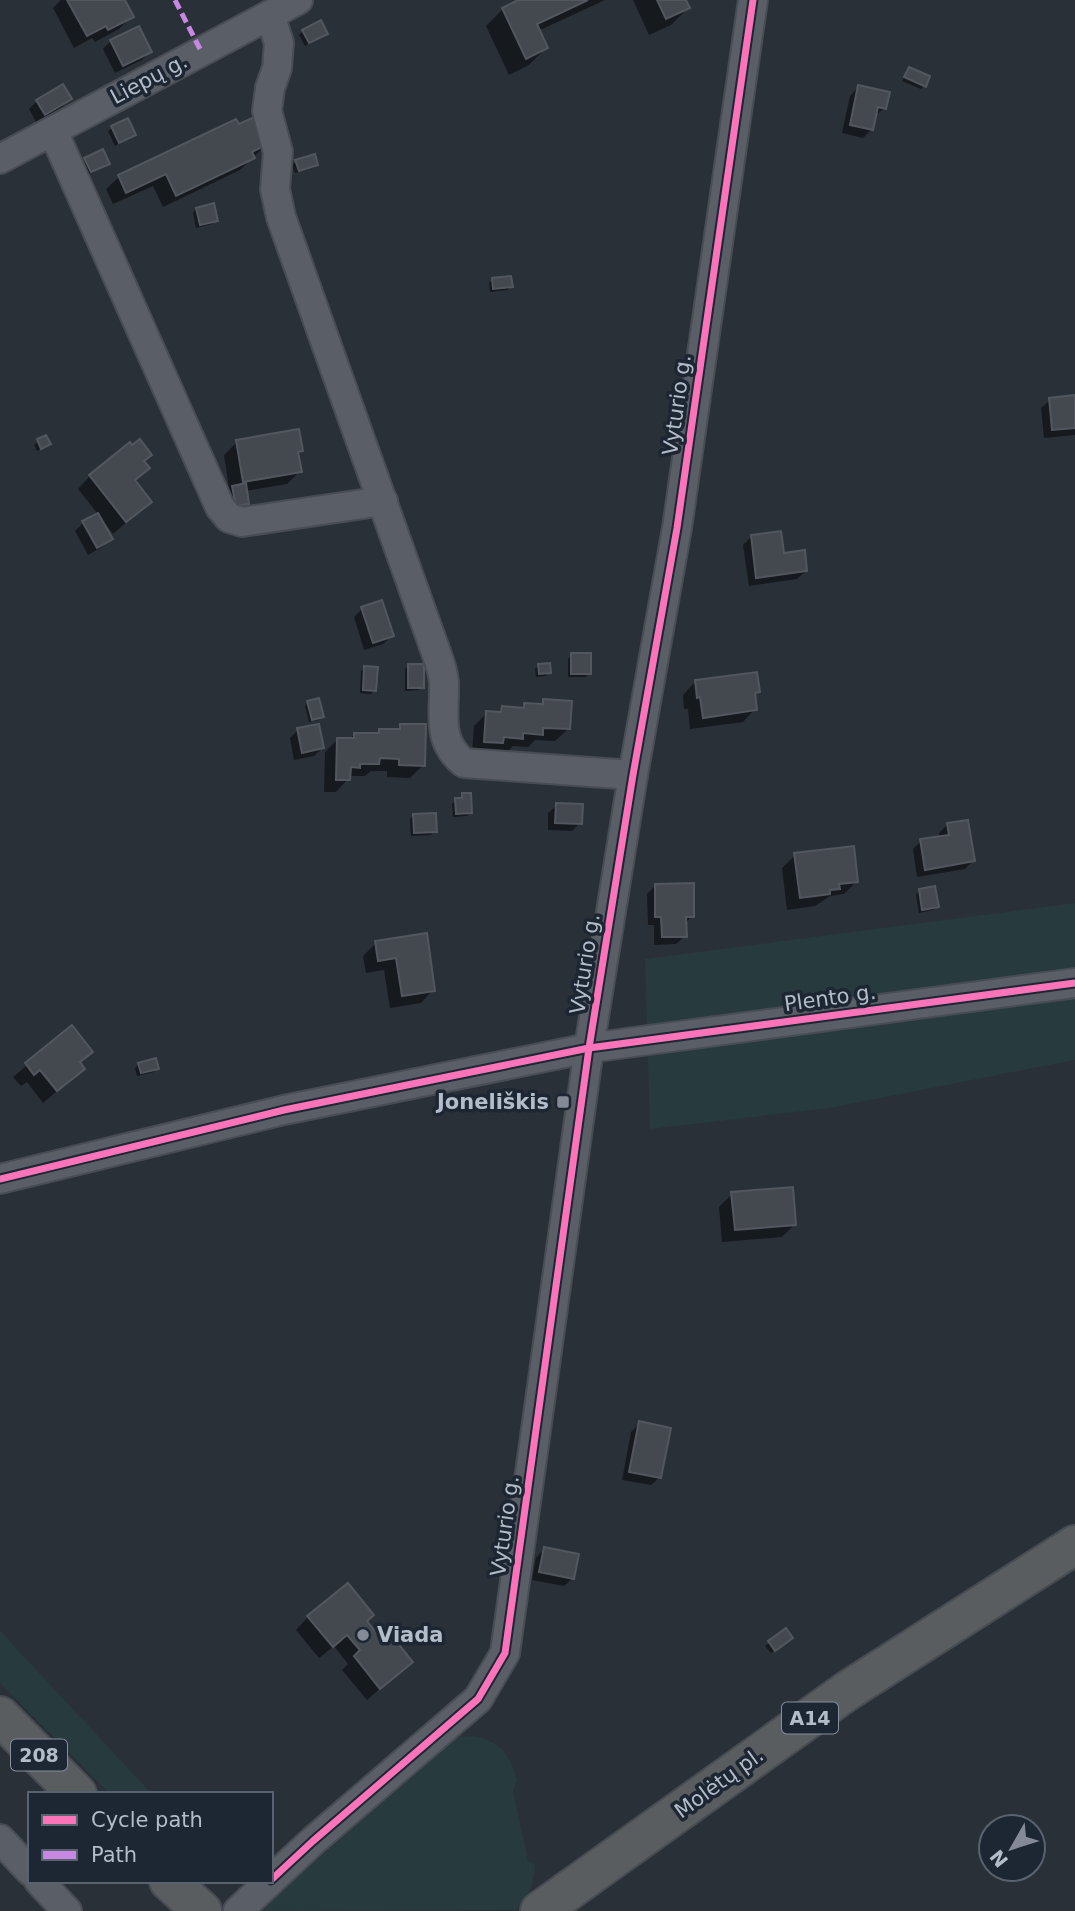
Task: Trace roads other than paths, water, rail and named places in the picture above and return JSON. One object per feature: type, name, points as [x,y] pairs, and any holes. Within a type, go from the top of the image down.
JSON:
[{"type":"highway","name":"Molėtų pl.","points":[[540,1911],[847,1691],[1075,1545]]},
{"type":"highway","name":"208","points":[[0,1716],[75,1792]]},
{"type":"highway","points":[[163,1883],[188,1911]]},
{"type":"highway","points":[[171,1883],[202,1911]]},
{"type":"street","name":"Liepų g.","points":[[0,159],[299,0]]},
{"type":"street","name":"Vyturio g.","points":[[273,1879],[313,1841],[478,1699],[505,1653],[589,1048],[633,775],[677,528],[753,0]]},
{"type":"street","points":[[270,15],[279,43],[277,68],[270,88],[267,111],[278,152],[275,189],[281,217],[444,678],[444,739],[452,754],[464,763],[633,775]]},
{"type":"street","points":[[53,131],[220,507],[229,518],[242,522],[383,501]]},
{"type":"street","name":"Plento g.","points":[[0,1179],[284,1110],[589,1048],[1075,983]]},
{"type":"street","points":[[0,1839],[28,1869]]},
{"type":"street","points":[[41,1883],[66,1911]]},
{"type":"street","name":"Vyturio g.","points":[[238,1911],[269,1883]]},
{"type":"place","name":"Joneliškis","points":[[563,1102]]},
{"type":"place","name":"Viada","points":[[363,1635]]}]
